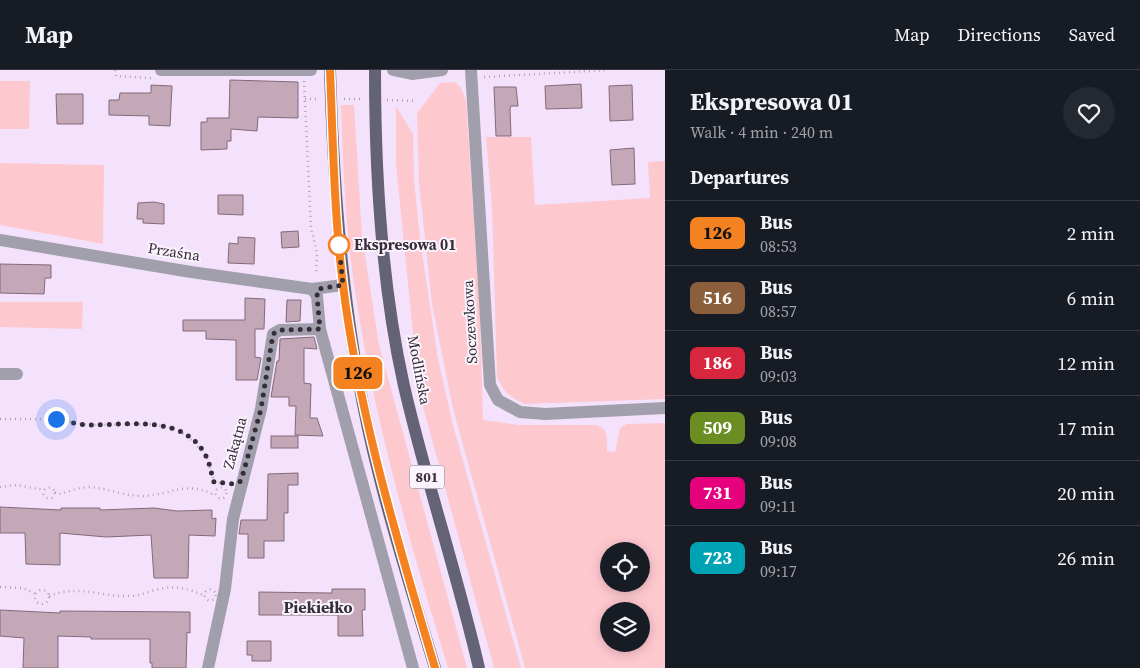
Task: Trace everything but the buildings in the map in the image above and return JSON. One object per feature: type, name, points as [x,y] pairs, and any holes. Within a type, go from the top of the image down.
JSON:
[{"type":"main road","points":[[330,70],[343,285],[356,368],[378,475],[435,668]]},
{"type":"main road","name":"Modlińska","points":[[375,70],[379,197],[385,264],[404,384],[419,447],[481,668]]},
{"type":"street","points":[[161,70],[307,70]]},
{"type":"street","points":[[393,70],[412,74],[442,70]]},
{"type":"street","name":"Soczewkowa","points":[[471,74],[490,385],[498,400],[520,412],[545,414],[665,408]]},
{"type":"street","name":"Przaśna","points":[[0,240],[191,272],[315,289],[343,285]]},
{"type":"street","points":[[315,289],[320,329],[413,668]]},
{"type":"street","name":"Zakątna","points":[[208,668],[225,589],[233,519],[241,481],[261,409],[273,334],[280,330],[320,329]]},
{"type":"street","points":[[0,374],[17,374]]},
{"type":"path","points":[[307,70],[312,228],[317,253],[315,289]]},
{"type":"path","points":[[471,74],[607,70]]},
{"type":"path","points":[[0,419],[56,419],[88,425],[152,424],[173,428],[186,435],[206,455],[214,482],[234,484],[241,481]]},
{"type":"path","points":[[0,487],[17,485],[44,490],[50,487],[59,494],[87,487],[120,495],[146,496],[180,488],[193,488],[222,499],[226,493],[220,488],[215,495]]},
{"type":"path","points":[[44,490],[44,496],[49,498],[52,497],[54,492]]},
{"type":"path","points":[[0,587],[23,588],[36,594]]},
{"type":"path","points":[[49,596],[76,589],[115,596],[133,596],[160,588],[176,587],[204,596]]},
{"type":"path","points":[[43,590],[48,592],[47,602],[40,603],[36,599],[36,594],[43,590]]},
{"type":"shaded area","points":[[0,81],[30,81],[29,129],[0,129]]},
{"type":"shaded area","points":[[455,82],[461,88],[466,101],[480,314],[483,420],[519,425],[597,425],[604,429],[607,436],[607,451],[615,452],[620,428],[627,424],[665,423],[665,668],[525,668],[453,409],[432,304],[419,183],[417,113],[440,83]]},
{"type":"shaded area","points":[[341,105],[354,105],[362,236],[379,345],[467,668],[448,668],[395,484],[373,391],[356,297],[347,225]]},
{"type":"shaded area","points":[[396,106],[413,134],[414,179],[420,239],[438,359],[453,425],[521,668],[494,668],[419,392],[396,165]]},
{"type":"shaded area","points":[[486,137],[531,137],[535,205],[650,198],[648,162],[665,161],[665,399],[525,404],[512,397],[502,387],[497,377],[492,208]]},
{"type":"shaded area","points":[[0,163],[104,165],[103,244],[0,225]]},
{"type":"shaded area","points":[[0,302],[83,302],[82,329],[0,327]]},
{"type":"bus line","name":"126","points":[[330,70],[339,249],[356,368],[378,475],[435,668]]},
{"type":"place","name":"Ekspresowa 01","points":[[339,245]]},
{"type":"district","name":"Piekiełko","points":[[318,607]]},
{"type":"route","points":[[56,419],[88,425],[119,423],[152,424],[173,428],[186,435],[206,455],[214,482],[234,484],[241,481],[261,409],[273,334],[280,330],[320,329],[318,289],[343,285],[339,245]]}]
